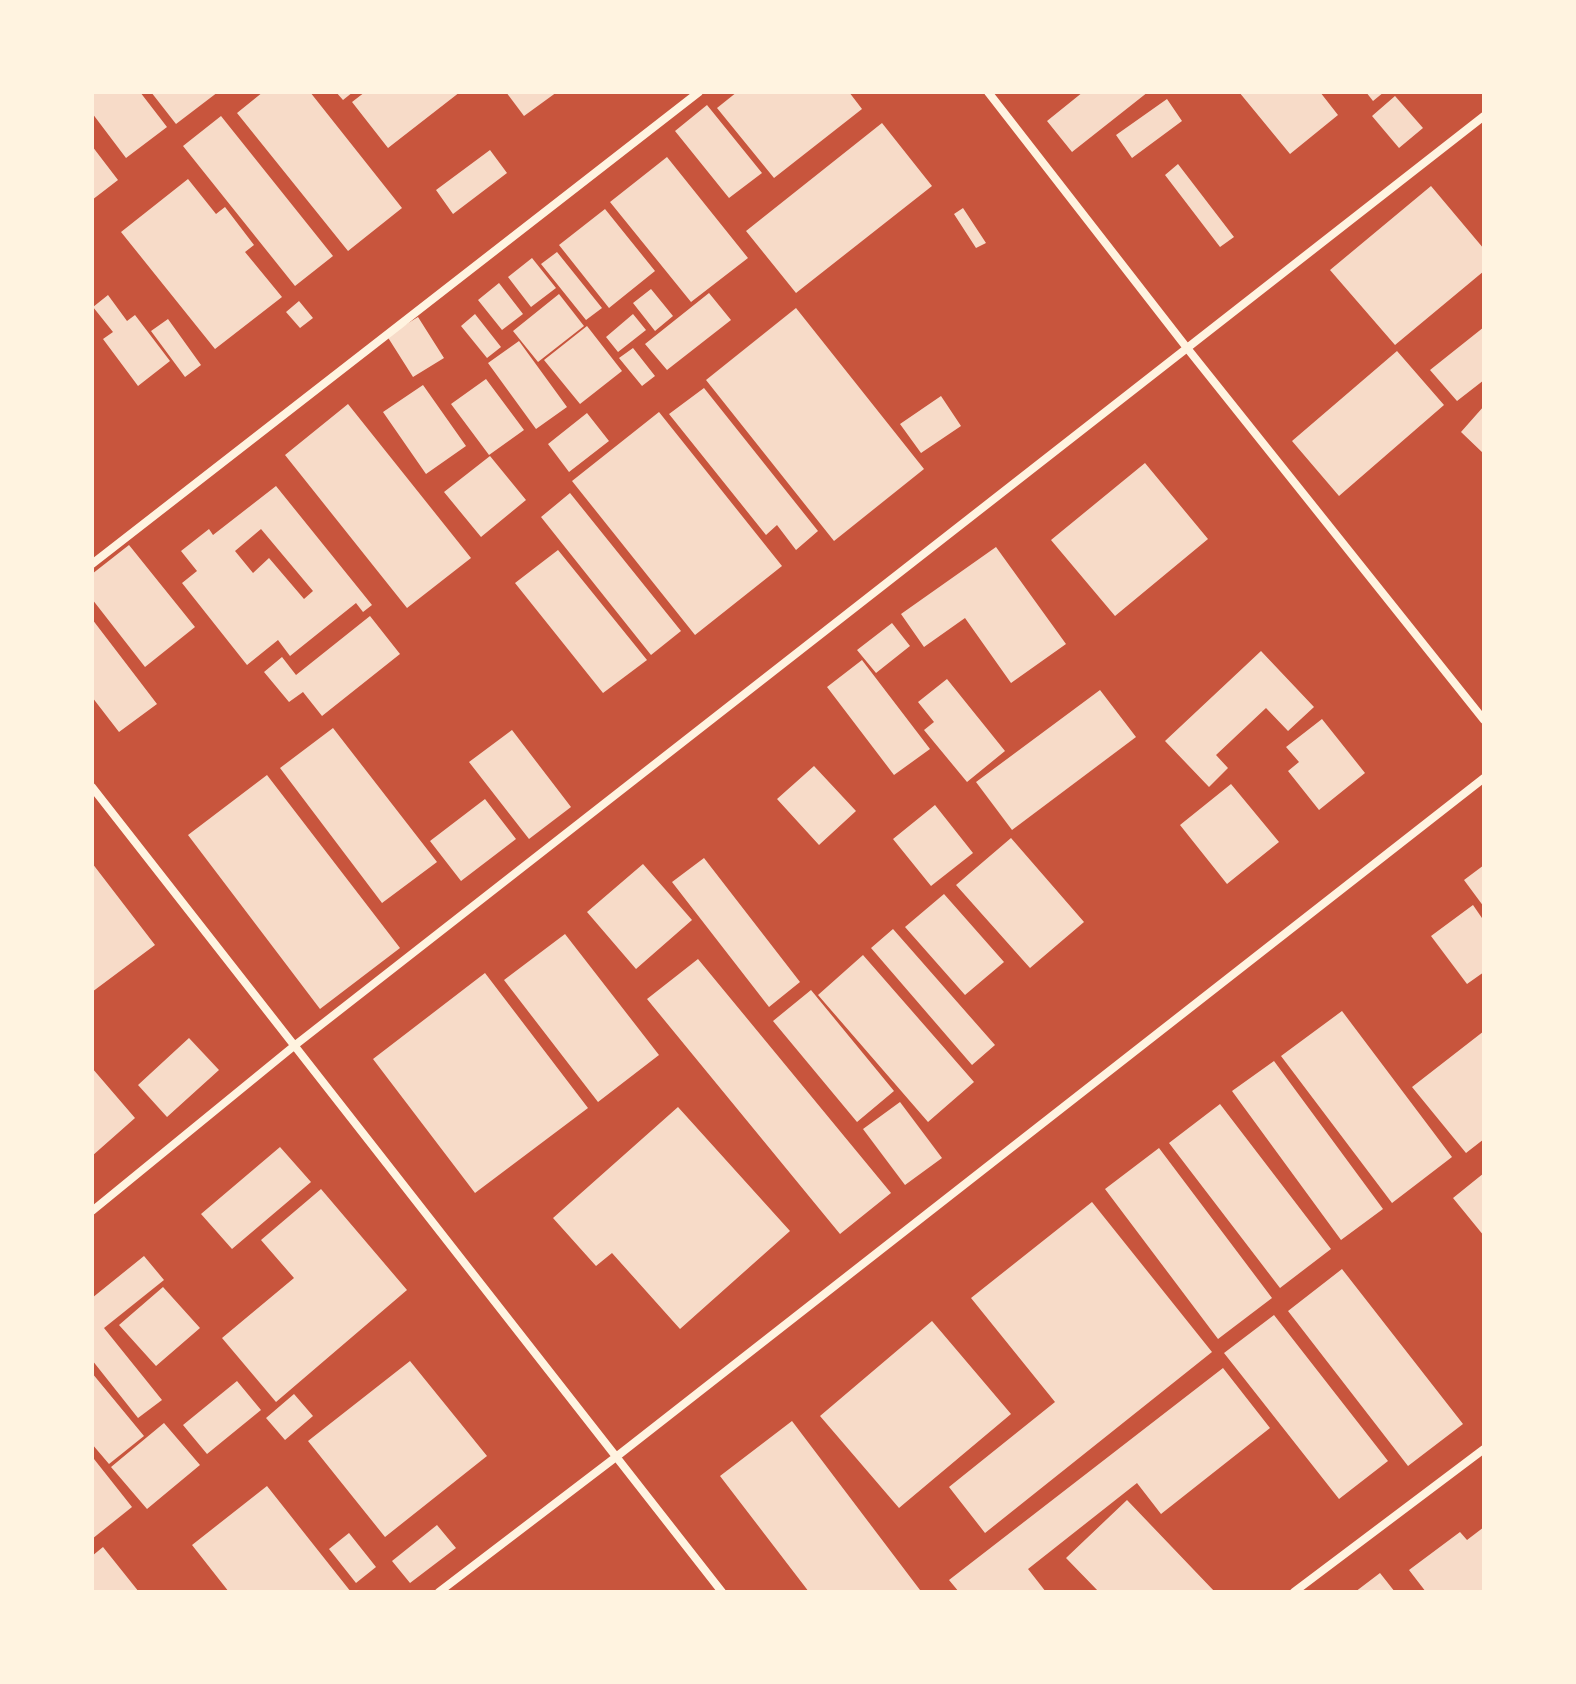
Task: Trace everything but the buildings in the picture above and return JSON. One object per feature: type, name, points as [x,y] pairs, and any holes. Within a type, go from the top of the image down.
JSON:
[{"type":"street","points":[[92,564],[699,92]]},
{"type":"street","points":[[988,92],[1187,348],[1484,720]]},
{"type":"street","points":[[92,1211],[294,1046],[1484,116]]},
{"type":"street","points":[[439,1592],[1484,778]]},
{"type":"street","points":[[92,787],[722,1592]]},
{"type":"street","points":[[1294,1592],[1484,1449]]}]
